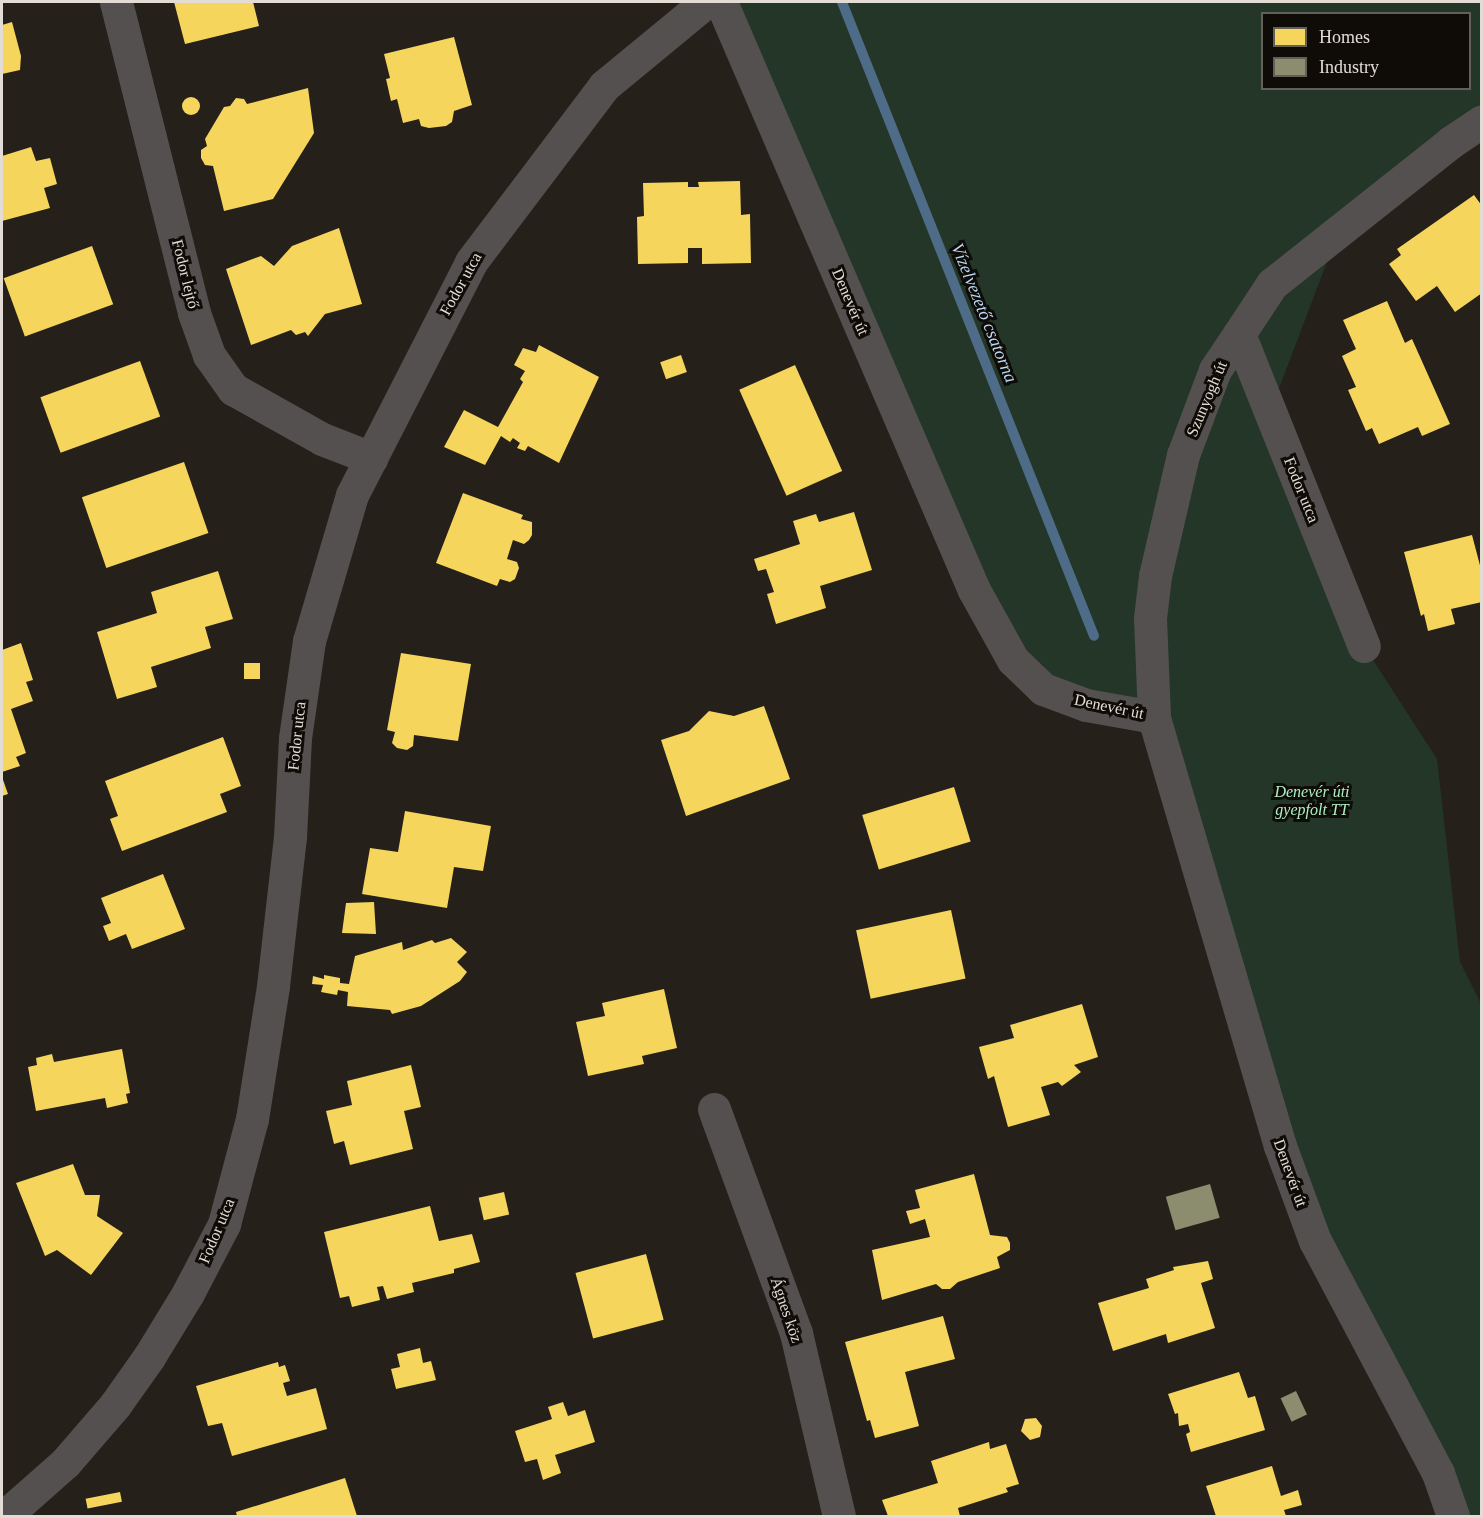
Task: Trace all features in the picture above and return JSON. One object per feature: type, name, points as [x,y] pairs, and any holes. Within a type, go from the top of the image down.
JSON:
[{"type":"street","name":"Fodor lejtő","points":[[116,2],[194,313],[209,355],[233,388],[322,439],[371,459]]},
{"type":"street","name":"Fodor utca","points":[[5,1516],[65,1463],[115,1405],[149,1358],[183,1302],[224,1224],[252,1119],[273,986],[290,837],[295,738],[309,641],[352,495],[471,261],[604,86],[706,2]]},
{"type":"street","name":"Denevér út","points":[[721,2],[974,590],[1012,660],[1043,689],[1086,705],[1154,717],[1280,1146],[1307,1220],[1315,1241],[1438,1473],[1452,1516]]},
{"type":"street","name":"Szunyogh út","points":[[1154,717],[1150,618],[1155,576],[1184,455],[1215,369],[1272,284],[1482,121]]},
{"type":"street","name":"Fodor utca","points":[[1239,334],[1364,646]]},
{"type":"street","name":"Ágnes köz","points":[[714,1109],[796,1333],[839,1516]]},
{"type":"green space","name":"Denevér úti gyepfolt TT","points":[[721,2],[1481,2],[1481,121],[1349,204],[1270,412],[1364,646],[1437,759],[1460,962],[1481,1004],[1481,1516],[1453,1516],[1315,1241],[1154,717],[1013,660]]},
{"type":"building: Homes","points":[[174,2],[253,2],[259,26],[185,44]]},
{"type":"building: Homes","points":[[12,22],[21,56],[20,70],[2,74],[2,25]]},
{"type":"building: Homes","points":[[454,37],[472,105],[454,111],[452,122],[446,126],[429,128],[421,126],[419,119],[403,123],[397,99],[391,101],[386,79],[390,78],[384,54]]},
{"type":"building: Homes","points":[[308,88],[314,133],[273,199],[224,211],[213,166],[205,165],[201,158],[201,150],[207,146],[205,139],[224,107],[230,106],[236,98],[244,99],[247,104]]},
{"type":"building: Homes","points":[[191,97],[197,100],[200,106],[197,112],[191,115],[185,112],[182,106],[185,100]]},
{"type":"building: Homes","points":[[31,147],[36,161],[50,158],[57,184],[44,188],[50,208],[2,221],[2,156]]},
{"type":"building: Homes","points":[[740,181],[741,215],[750,214],[751,263],[702,264],[702,248],[688,248],[688,263],[638,264],[637,217],[644,216],[643,183],[688,182],[688,187],[699,187],[698,182]]},
{"type":"building: Homes","points":[[1474,195],[1482,206],[1482,293],[1455,312],[1437,286],[1416,301],[1389,264],[1401,255],[1397,249]]},
{"type":"building: Homes","points":[[339,228],[362,304],[325,314],[308,336],[305,332],[296,335],[291,330],[251,345],[226,269],[261,256],[274,266],[292,246]]},
{"type":"building: Homes","points":[[92,246],[113,304],[25,336],[4,278]]},
{"type":"building: Homes","points":[[1387,301],[1405,343],[1412,339],[1450,424],[1422,436],[1418,427],[1379,444],[1372,428],[1366,431],[1348,390],[1356,387],[1342,356],[1356,349],[1343,320]]},
{"type":"building: Homes","points":[[539,345],[599,377],[559,463],[528,446],[525,451],[517,448],[520,443],[513,438],[510,442],[501,436],[485,465],[444,447],[464,410],[498,427],[523,382],[520,379],[525,371],[514,365],[523,348],[536,352]]},
{"type":"building: Homes","points":[[681,355],[687,372],[666,379],[660,362]]},
{"type":"building: Homes","points":[[140,361],[160,416],[61,453],[40,397]]},
{"type":"building: Homes","points":[[795,365],[842,471],[786,496],[739,390]]},
{"type":"building: Homes","points":[[184,462],[208,533],[106,568],[82,497]]},
{"type":"building: Homes","points":[[463,493],[523,515],[521,519],[532,522],[532,535],[529,540],[524,544],[513,540],[507,559],[517,562],[519,568],[515,579],[510,582],[500,579],[497,586],[436,563]]},
{"type":"building: Homes","points":[[854,512],[872,570],[820,586],[826,608],[776,624],[767,594],[774,592],[766,569],[758,571],[754,559],[800,544],[793,521],[816,514],[819,522]]},
{"type":"building: Homes","points":[[1472,535],[1482,573],[1482,602],[1451,609],[1455,624],[1428,631],[1424,614],[1421,616],[1404,552]]},
{"type":"building: Homes","points":[[218,571],[233,619],[205,627],[211,648],[151,667],[157,687],[117,699],[97,632],[157,613],[151,592]]},
{"type":"building: Homes","points":[[21,643],[33,680],[26,682],[33,701],[11,709],[26,753],[16,757],[20,766],[2,772],[2,650]]},
{"type":"building: Homes","points":[[401,653],[471,664],[458,741],[414,735],[413,746],[407,750],[397,748],[392,743],[395,732],[387,730]]},
{"type":"building: Homes","points":[[244,663],[260,663],[260,679],[244,679]]},
{"type":"building: Homes","points":[[764,706],[790,779],[686,816],[661,740],[689,731],[709,711],[734,716]]},
{"type":"building: Homes","points":[[223,737],[241,786],[220,794],[227,812],[122,851],[110,819],[118,816],[105,781]]},
{"type":"building: Homes","points":[[2,777],[8,794],[2,796]]},
{"type":"building: Homes","points":[[954,787],[971,842],[879,870],[862,815]]},
{"type":"building: Homes","points":[[405,811],[491,826],[483,871],[454,867],[447,908],[362,894],[370,848],[398,852]]},
{"type":"building: Homes","points":[[163,874],[185,929],[132,949],[126,934],[109,941],[103,926],[111,923],[101,898]]},
{"type":"building: Homes","points":[[374,902],[376,934],[342,933],[346,903]]},
{"type":"building: Homes","points":[[951,910],[966,978],[871,999],[856,930]]},
{"type":"building: Homes","points":[[451,938],[467,952],[457,962],[467,972],[460,981],[421,1006],[392,1014],[390,1010],[347,1006],[348,992],[338,990],[337,995],[321,992],[323,985],[312,984],[313,976],[324,979],[324,975],[340,978],[340,983],[349,984],[355,956],[402,942],[403,950],[432,940],[435,943]]},
{"type":"building: Homes","points":[[664,989],[677,1048],[642,1056],[644,1064],[588,1076],[576,1022],[605,1016],[602,1003]]},
{"type":"building: Homes","points":[[1082,1004],[1098,1057],[1074,1065],[1081,1072],[1062,1086],[1058,1082],[1041,1087],[1050,1115],[1008,1127],[994,1076],[988,1079],[979,1047],[1014,1038],[1010,1025]]},
{"type":"building: Homes","points":[[122,1049],[130,1093],[126,1094],[128,1103],[107,1108],[105,1098],[36,1111],[28,1067],[37,1065],[36,1058],[52,1054],[54,1062]]},
{"type":"building: Homes","points":[[411,1065],[421,1107],[404,1111],[413,1149],[350,1165],[344,1141],[334,1144],[326,1111],[352,1105],[347,1081]]},
{"type":"building: Homes","points":[[73,1164],[85,1195],[100,1195],[97,1216],[123,1233],[91,1275],[57,1250],[45,1256],[16,1183]]},
{"type":"building: Homes","points":[[974,1174],[990,1235],[1007,1237],[1010,1243],[1010,1250],[997,1257],[1000,1268],[958,1282],[950,1289],[942,1289],[936,1284],[882,1300],[872,1250],[930,1237],[925,1219],[910,1224],[906,1211],[920,1208],[915,1190]]},
{"type":"building: Homes","points":[[504,1192],[509,1214],[484,1220],[479,1198]]},
{"type":"building: Homes","points":[[430,1206],[439,1241],[472,1234],[480,1262],[454,1269],[454,1273],[412,1283],[414,1292],[387,1299],[383,1286],[377,1287],[380,1300],[352,1307],[349,1296],[340,1298],[324,1232]]},
{"type":"building: Homes","points":[[646,1254],[664,1320],[593,1339],[575,1273]]},
{"type":"building: Homes","points":[[1208,1261],[1213,1279],[1201,1283],[1215,1328],[1168,1343],[1166,1334],[1113,1351],[1098,1303],[1149,1288],[1146,1279],[1174,1270],[1173,1267]]},
{"type":"building: Homes","points":[[943,1316],[955,1359],[905,1372],[919,1426],[875,1438],[870,1420],[867,1421],[845,1342]]},
{"type":"building: Homes","points":[[420,1348],[423,1363],[431,1361],[436,1380],[396,1389],[391,1369],[400,1367],[397,1354]]},
{"type":"building: Homes","points":[[278,1362],[279,1367],[285,1365],[290,1381],[283,1383],[287,1396],[316,1388],[327,1429],[232,1456],[222,1423],[208,1426],[196,1386]]},
{"type":"building: Homes","points":[[1239,1372],[1248,1398],[1255,1396],[1265,1430],[1191,1452],[1186,1434],[1190,1432],[1188,1424],[1179,1426],[1178,1413],[1175,1414],[1168,1394]]},
{"type":"building: Homes","points":[[563,1402],[568,1416],[585,1410],[595,1442],[555,1455],[561,1473],[543,1480],[537,1459],[525,1462],[515,1431],[552,1419],[548,1407]]},
{"type":"building: Homes","points":[[1036,1418],[1042,1426],[1040,1437],[1030,1440],[1021,1431],[1025,1419]]},
{"type":"building: Homes","points":[[989,1442],[990,1449],[1006,1444],[1019,1484],[1006,1488],[1008,1492],[958,1508],[960,1516],[888,1516],[882,1500],[938,1483],[931,1461]]},
{"type":"building: Homes","points":[[1272,1466],[1281,1496],[1298,1490],[1302,1505],[1284,1510],[1286,1516],[1216,1516],[1206,1486]]},
{"type":"building: Homes","points":[[345,1478],[357,1516],[237,1516],[236,1512]]},
{"type":"building: Homes","points":[[120,1492],[122,1502],[88,1508],[86,1499]]},
{"type":"building: Industry","points":[[1210,1184],[1220,1218],[1175,1230],[1166,1197]]},
{"type":"building: Industry","points":[[1296,1391],[1307,1415],[1292,1422],[1281,1398]]},
{"type":"waterway","name":"Vízelvezető csatorna","points":[[842,2],[1094,636]]}]
